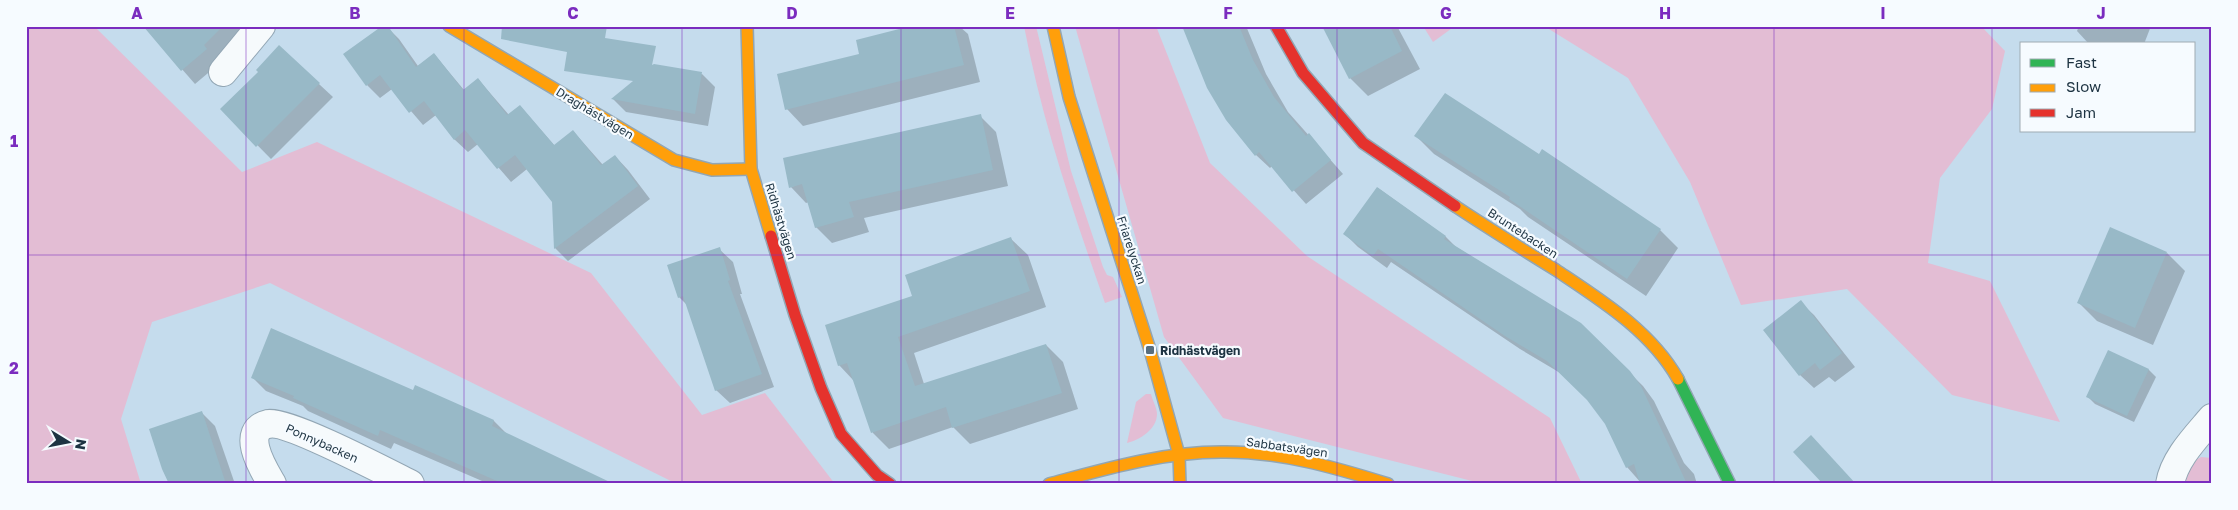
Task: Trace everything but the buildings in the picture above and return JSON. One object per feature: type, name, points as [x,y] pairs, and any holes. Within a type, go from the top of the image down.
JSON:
[{"type":"street","points":[[223,72],[261,26]]},
{"type":"street","name":"Draghästvägen","points":[[449,26],[674,160],[712,170],[750,169]]},
{"type":"street","name":"Ridhästvägen","points":[[747,26],[750,169],[795,315],[821,388],[841,434],[877,475],[890,484]]},
{"type":"street","name":"Friarelyckan","points":[[1053,26],[1069,97],[1150,350],[1179,455],[1180,484]]},
{"type":"street","name":"Bruntebacken","points":[[1276,26],[1303,73],[1363,143],[1456,207],[1604,302],[1648,339],[1672,368],[1692,404],[1730,484]]},
{"type":"street","name":"Ponnybacken","points":[[272,484],[255,452],[255,440],[261,428],[267,424],[277,424],[323,442],[410,484]]},
{"type":"street","points":[[2170,484],[2171,474],[2177,463],[2208,429]]},
{"type":"street","name":"Sabbatsvägen","points":[[1179,455],[1224,452],[1260,455],[1348,470],[1388,484]]},
{"type":"street","points":[[1049,484],[1121,464],[1179,455]]},
{"type":"shaded area","points":[[26,26],[98,26],[97,29],[242,172],[317,142],[591,273],[702,415],[765,393],[835,484],[677,484],[270,283],[152,322],[121,419],[141,484],[26,484]]},
{"type":"shaded area","points":[[1024,26],[1036,26],[1071,171],[1103,267],[1107,275],[1113,277],[1122,297],[1105,303],[1049,131]]},
{"type":"shaded area","points":[[1075,26],[1156,26],[1210,163],[1307,256],[1550,418],[1582,484],[1484,484],[1223,418],[1164,337]]},
{"type":"shaded area","points":[[1423,26],[1455,26],[1433,42]]},
{"type":"shaded area","points":[[1544,26],[1981,26],[2005,51],[1992,109],[1940,178],[1928,263],[1990,281],[2060,422],[1952,395],[1847,289],[1741,305],[1690,182],[1628,78]]},
{"type":"shaded area","points":[[1146,394],[1151,394],[1157,412],[1156,419],[1147,433],[1127,443],[1136,402]]},
{"type":"shaded area","points":[[2201,457],[2212,458],[2212,484],[2186,484],[2185,481],[2192,462]]},
{"type":"traffic: fast","points":[[1678,379],[1730,484]]},
{"type":"traffic: slow","points":[[449,26],[674,160],[712,170],[751,169]]},
{"type":"traffic: slow","points":[[747,26],[751,169],[771,236]]},
{"type":"traffic: slow","points":[[1053,26],[1069,97],[1150,350],[1179,455],[1180,484]]},
{"type":"traffic: slow","points":[[1455,206],[1556,270],[1624,318],[1654,346],[1678,379]]},
{"type":"traffic: slow","points":[[1049,484],[1112,467],[1155,458],[1221,452],[1264,454],[1306,461],[1388,484]]},
{"type":"traffic: jam","points":[[1276,26],[1303,73],[1363,143],[1455,206]]},
{"type":"traffic: jam","points":[[771,236],[795,315],[821,388],[841,434],[877,475],[890,484]]},
{"type":"place","name":"Ridhästvägen","points":[[1150,350]]}]
